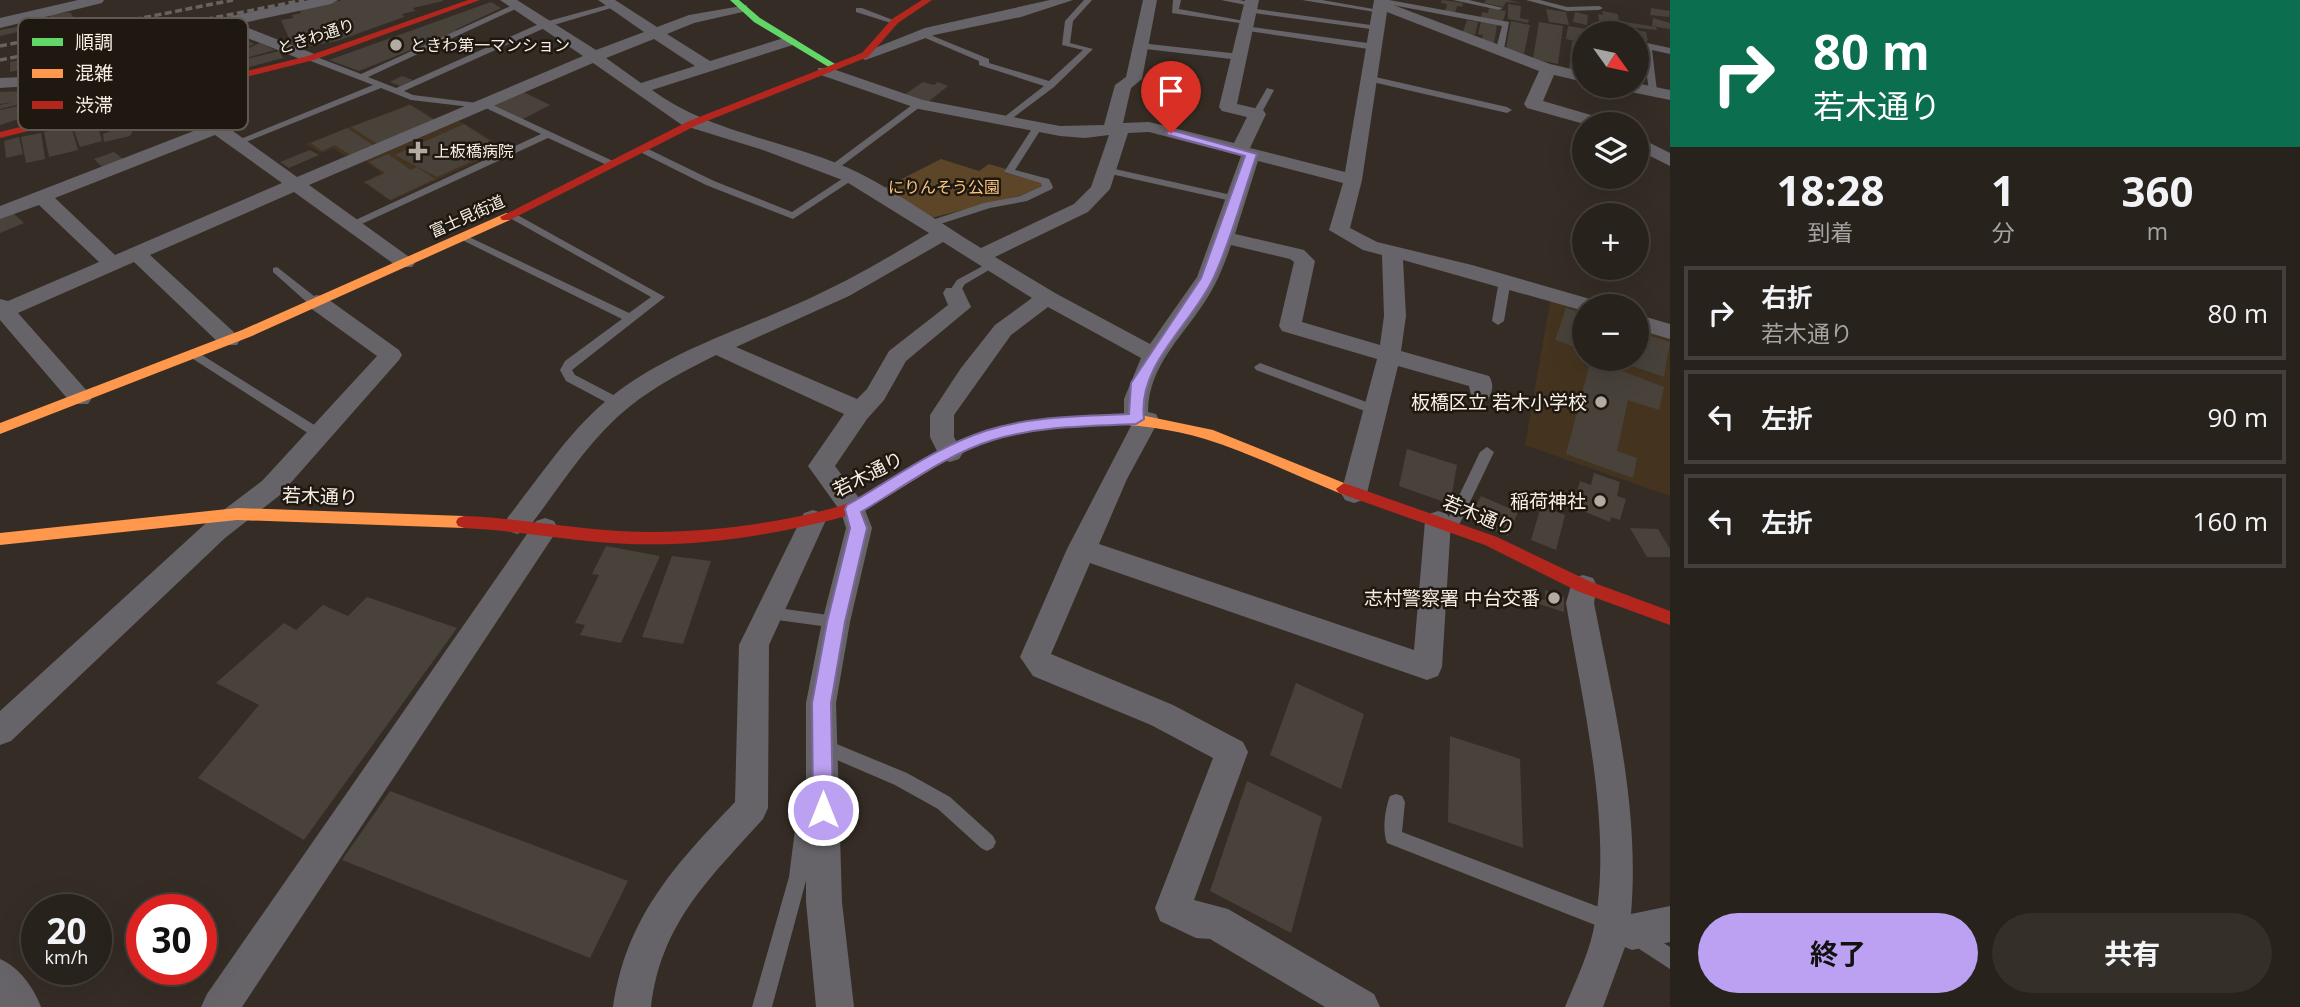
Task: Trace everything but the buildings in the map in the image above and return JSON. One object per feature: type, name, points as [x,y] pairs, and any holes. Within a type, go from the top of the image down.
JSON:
[{"type":"street","points":[[21,18],[97,0]]},
{"type":"street","points":[[246,18],[331,0]]},
{"type":"street","name":"ときわ通り","points":[[248,75],[311,58],[475,0]]},
{"type":"street","points":[[865,55],[920,34],[1066,0]]},
{"type":"street","points":[[986,260],[1081,208],[1100,189],[1116,129],[1123,85],[1134,79],[1150,0]]},
{"type":"street","name":"富士見街道","points":[[0,429],[229,340],[463,238],[693,123],[865,55],[894,22],[919,1]]},
{"type":"street","points":[[512,3],[693,123],[833,168],[852,177],[1047,298],[1155,356]]},
{"type":"street","points":[[610,3],[705,65]]},
{"type":"street","points":[[80,398],[2,310],[594,56],[738,4],[829,69],[919,104],[1085,133],[1149,127],[1353,180]]},
{"type":"street","points":[[1572,74],[1548,69],[1381,4],[1353,180],[1339,230],[1351,239],[1392,252],[1505,280],[1572,301]]},
{"type":"street","points":[[1248,13],[1228,107],[1257,114],[1245,152],[1236,199],[1208,278],[1138,383],[1135,405],[1142,420],[1081,549],[1035,657],[1044,667],[1162,715],[1232,752],[1172,908],[1196,920],[1215,922],[1361,1007]]},
{"type":"street","points":[[0,23],[18,19]]},
{"type":"street","points":[[248,33],[311,58]]},
{"type":"street","points":[[639,89],[705,65],[790,41]]},
{"type":"street","points":[[1548,69],[1533,104],[1572,115]]},
{"type":"street","points":[[0,83],[18,80]]},
{"type":"street","name":"ときわ通り","points":[[0,135],[21,130]]},
{"type":"street","points":[[0,212],[211,130]]},
{"type":"street","points":[[219,130],[405,263]]},
{"type":"street","points":[[1649,148],[1670,160]]},
{"type":"street","points":[[42,197],[113,264]]},
{"type":"street","points":[[220,1007],[591,432],[618,403],[648,383],[715,346],[853,287],[937,228]]},
{"type":"street","points":[[1222,237],[1297,254],[1305,261],[1290,326],[1481,382],[1479,393]]},
{"type":"street","points":[[1354,493],[1389,356],[1395,316],[1392,252]]},
{"type":"street","points":[[137,254],[229,340]]},
{"type":"street","points":[[835,1007],[824,902],[821,703],[836,622],[859,528],[853,509],[821,466],[858,413],[876,394],[897,356],[960,307],[954,293]]},
{"type":"street","points":[[950,453],[942,438],[942,415],[969,373],[1003,330],[1047,298]]},
{"type":"street","points":[[0,731],[215,531],[271,488],[391,355],[316,302]]},
{"type":"street","points":[[1649,325],[1670,332]]},
{"type":"street","points":[[715,346],[849,405],[858,413]]},
{"type":"street","name":"若木通り","points":[[0,539],[237,514],[531,526],[600,536],[701,536],[813,520],[853,509],[950,453],[988,435],[1029,425],[1098,419],[1142,420],[1209,434],[1354,493],[1492,541],[1583,586],[1670,618]]},
{"type":"street","points":[[632,1007],[633,989],[645,941],[675,893],[751,808],[754,645],[813,520]]},
{"type":"street","points":[[1081,549],[1427,667],[1445,523]]},
{"type":"street","points":[[1583,586],[1580,603],[1602,730],[1623,927],[1584,1007]]},
{"type":"street","points":[[1623,927],[1670,924]]},
{"type":"street","points":[[0,978],[22,1007]]},
{"type":"lane","points":[[1006,120],[1051,85],[1089,49],[1066,45],[1069,21],[1088,0]]},
{"type":"lane","points":[[1177,0],[1175,11],[1248,13],[1378,29]]},
{"type":"lane","points":[[1225,0],[1248,13],[1375,47]]},
{"type":"lane","points":[[1306,0],[1381,4],[1506,24],[1500,49]]},
{"type":"lane","points":[[1457,0],[1499,8]]},
{"type":"lane","points":[[1530,0],[1567,9],[1599,8]]},
{"type":"lane","points":[[362,77],[512,3]]},
{"type":"lane","points":[[397,91],[544,25],[610,3]]},
{"type":"lane","points":[[859,10],[894,22]]},
{"type":"lane","points":[[920,34],[986,61],[982,63],[1051,85]]},
{"type":"lane","points":[[1140,46],[1240,57]]},
{"type":"lane","points":[[1662,93],[1647,46],[1670,51]]},
{"type":"lane","points":[[311,58],[411,97],[490,107],[612,164]]},
{"type":"lane","points":[[1371,79],[1507,110]]},
{"type":"lane","points":[[238,142],[382,85]]},
{"type":"lane","points":[[1257,114],[1270,90]]},
{"type":"lane","points":[[833,168],[919,104]]},
{"type":"lane","points":[[937,228],[988,205],[1023,199],[1048,187],[1045,181],[1010,172],[1038,126]]},
{"type":"lane","points":[[353,225],[548,134]]},
{"type":"lane","points":[[641,149],[710,183],[793,216],[852,177]]},
{"type":"lane","points":[[1106,170],[1236,199]]},
{"type":"lane","points":[[512,215],[659,296],[569,364],[566,370],[570,378],[618,403]]},
{"type":"lane","points":[[463,238],[629,318]]},
{"type":"lane","points":[[954,293],[961,282],[986,260]]},
{"type":"lane","points":[[277,270],[316,302]]},
{"type":"lane","points":[[1498,321],[1505,280]]},
{"type":"lane","points":[[194,354],[319,434]]},
{"type":"lane","points":[[1260,367],[1375,411]]},
{"type":"lane","points":[[1445,523],[1488,452]]},
{"type":"lane","points":[[769,613],[836,622]]},
{"type":"lane","points":[[762,1007],[799,877],[809,790],[823,760],[901,779],[944,803],[987,842]]},
{"type":"lane","points":[[1396,802],[1393,837],[1623,927],[1670,960]]},
{"type":"shaded area","name":"上板橋病院","points":[[410,104],[444,125],[458,120],[505,148],[391,201],[363,182],[382,173],[355,154],[347,157],[333,148],[321,153],[306,144]]},
{"type":"shaded area","name":"板橋区立 若木小学校","points":[[1551,297],[1572,304],[1572,371],[1649,371],[1649,329],[1670,336],[1670,496],[1525,445]]},
{"type":"green space","name":"にりんそう公園","points":[[941,159],[979,171],[989,164],[1006,169],[1005,173],[1042,182],[1044,185],[1022,195],[931,218],[882,189]]},
{"type":"railway","points":[[142,18],[233,0]]},
{"type":"railway","points":[[213,18],[304,0]]},
{"type":"railway","points":[[0,46],[18,42]]},
{"type":"railway","points":[[0,60],[18,56]]},
{"type":"traffic: fast","points":[[734,0],[757,20],[835,67]]},
{"type":"traffic: slow","points":[[0,429],[247,333],[506,217]]},
{"type":"traffic: slow","points":[[867,501],[968,443],[1008,429],[1073,420],[1136,419],[1208,434],[1344,489]]},
{"type":"traffic: slow","points":[[0,539],[237,514],[464,522]]},
{"type":"traffic: jam","points":[[248,74],[311,58],[476,0]]},
{"type":"traffic: jam","points":[[506,217],[693,123],[865,55],[895,21],[928,0]]},
{"type":"traffic: jam","points":[[0,135],[20,130]]},
{"type":"traffic: jam","points":[[1344,489],[1491,541],[1583,586],[1670,618]]},
{"type":"traffic: jam","points":[[464,522],[622,538],[673,538],[776,526],[834,514],[867,501]]},
{"type":"place","name":"ときわ第一マンション","points":[[396,45]]},
{"type":"place","name":"上板橋病院","points":[[418,151]]},
{"type":"place","name":"板橋区立 若木小学校","points":[[1601,402]]},
{"type":"place","name":"稲荷神社","points":[[1600,501]]},
{"type":"place","name":"志村警察署 中台交番","points":[[1554,598]]},
{"type":"route","points":[[823,810],[821,703],[836,622],[859,528],[853,509],[968,443],[988,435],[1048,423],[1136,419],[1138,383],[1208,278],[1251,154],[1171,133]]}]
